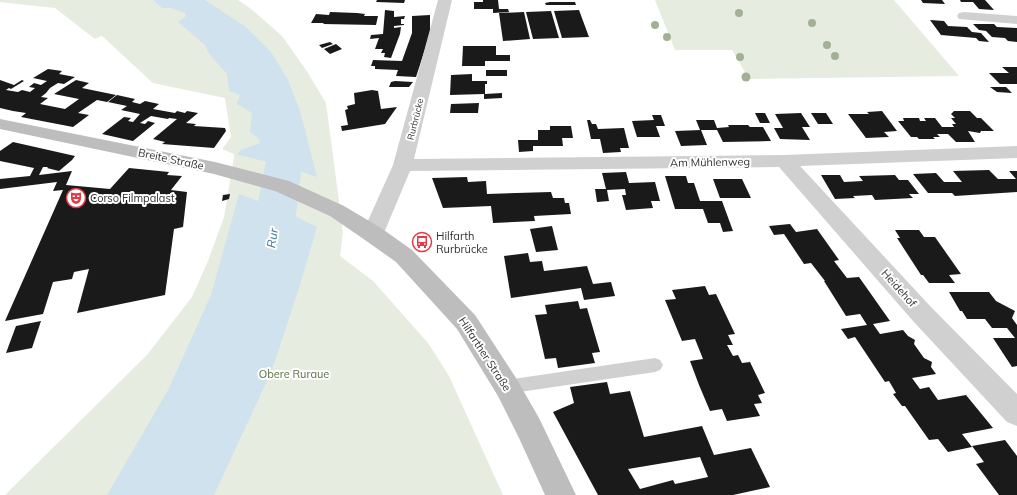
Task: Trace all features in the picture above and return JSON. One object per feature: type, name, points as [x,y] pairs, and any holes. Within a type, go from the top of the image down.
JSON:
[{"type":"main road","name":"Breite Straße","points":[[0,124],[229,171],[282,186],[337,211]]},
{"type":"main road","name":"Hilfarther Straße","points":[[337,211],[404,256],[466,322],[507,388],[529,428],[561,495]]},
{"type":"street","name":"Rurbrücke","points":[[373,234],[403,165],[444,0]]},
{"type":"street","points":[[964,16],[1017,20]]},
{"type":"street","name":"Am Mühlenweg","points":[[403,165],[784,161],[1017,152]]},
{"type":"street","name":"Heidehof","points":[[784,161],[922,314],[1017,413]]},
{"type":"lane","points":[[507,388],[655,365]]},
{"type":"green space","name":"Obere Ruraue","points":[[0,0],[238,0],[251,9],[282,36],[306,70],[326,103],[343,232],[340,256],[373,281],[428,343],[449,376],[503,495],[5,495],[147,355],[192,297],[208,261],[224,217],[234,154],[222,149],[231,137],[225,98],[153,83],[102,36],[95,39],[55,8],[0,2]]},
{"type":"green space","points":[[655,0],[894,0],[959,76],[749,79],[732,50],[675,50]]},
{"type":"water","points":[[153,0],[205,0],[246,27],[271,52],[288,80],[300,111],[317,177],[282,165],[238,155],[241,150],[260,143],[259,139],[250,132],[252,113],[237,104],[240,95],[229,91],[227,74],[209,54],[205,45],[178,22],[186,16],[185,13],[171,8],[162,8]]},
{"type":"water","points":[[239,194],[278,208],[317,227],[272,370],[214,495],[107,495],[168,390],[211,295]]},
{"type":"building","points":[[377,0],[405,0],[404,3],[376,2]]},
{"type":"building","points":[[483,0],[498,0],[499,9],[508,9],[509,12],[493,13],[493,9],[474,9],[474,2],[483,2]]},
{"type":"building","points":[[921,0],[942,0],[945,4],[923,3]]},
{"type":"building","points":[[960,0],[985,0],[994,10],[979,9],[973,2],[961,2]]},
{"type":"building","points":[[575,2],[576,5],[546,5],[545,3]]},
{"type":"building","points":[[385,10],[394,11],[394,17],[405,16],[404,19],[401,19],[401,24],[404,25],[394,26],[394,28],[401,27],[391,58],[384,57],[385,53],[381,53],[383,49],[375,49],[379,38],[370,39],[371,35],[383,34]]},
{"type":"building","points":[[579,10],[589,37],[562,38],[554,11]]},
{"type":"building","points":[[551,11],[559,38],[533,39],[526,12]]},
{"type":"building","points":[[330,12],[357,13],[365,14],[364,16],[378,16],[376,25],[311,23],[316,14],[329,15]]},
{"type":"building","points":[[524,12],[530,39],[503,41],[499,13]]},
{"type":"building","points":[[430,15],[430,34],[416,77],[396,76],[398,70],[375,69],[375,66],[371,66],[373,60],[402,61],[412,33],[412,16]]},
{"type":"building","points":[[930,20],[944,21],[948,26],[967,27],[972,32],[981,33],[989,42],[979,41],[976,38],[941,35]]},
{"type":"building","points":[[973,24],[994,24],[997,27],[1017,28],[1017,42],[1008,41],[1005,38],[992,37],[986,31],[979,30]]},
{"type":"building","points":[[330,42],[333,44],[322,48],[319,45]]},
{"type":"building","points":[[336,44],[342,49],[330,54],[324,49]]},
{"type":"building","points":[[463,46],[496,46],[496,55],[510,55],[510,61],[485,61],[485,66],[462,66]]},
{"type":"building","points":[[1002,67],[1017,67],[1017,84],[1000,84],[989,73],[1009,73]]},
{"type":"building","points":[[48,69],[62,71],[59,74],[75,77],[64,84],[58,83],[50,88],[41,97],[48,98],[40,104],[65,109],[79,99],[54,94],[76,80],[89,83],[82,88],[116,95],[107,102],[97,100],[78,113],[89,115],[73,127],[21,117],[26,113],[0,108],[0,80],[14,85],[22,80],[24,81],[11,89],[9,88],[6,90],[18,92],[22,90],[30,92],[35,88],[29,87],[34,83],[41,85],[47,81],[33,78]]},
{"type":"building","points":[[486,70],[507,70],[507,76],[486,76]]},
{"type":"building","points":[[472,74],[472,81],[487,81],[487,84],[485,84],[485,94],[502,93],[502,98],[484,99],[484,94],[450,95],[451,75]]},
{"type":"building","points":[[391,82],[413,82],[409,87],[389,87]]},
{"type":"building","points":[[990,87],[1006,87],[1012,93],[997,92]]},
{"type":"building","points":[[372,90],[378,91],[381,109],[397,107],[385,124],[342,131],[341,126],[348,125],[345,110],[348,109],[347,106],[355,104],[354,93]]},
{"type":"building","points":[[117,95],[135,99],[132,102],[140,104],[145,101],[159,104],[153,109],[175,113],[177,111],[185,113],[187,111],[198,113],[186,123],[196,124],[194,126],[225,128],[226,131],[214,148],[162,144],[165,142],[153,139],[177,119],[151,116],[140,123],[145,124],[148,121],[155,123],[133,141],[102,134],[124,117],[131,118],[128,121],[133,122],[140,114],[121,110],[127,106],[108,102]]},
{"type":"building","points":[[479,103],[478,113],[450,113],[451,104]]},
{"type":"building","points":[[882,111],[897,131],[884,132],[889,137],[866,138],[848,114],[869,114],[867,112]]},
{"type":"building","points":[[954,111],[970,111],[977,118],[981,118],[994,131],[981,131],[980,133],[968,131],[975,142],[956,142],[948,134],[937,134],[940,137],[933,137],[935,139],[919,139],[917,137],[911,137],[898,121],[904,121],[903,118],[919,118],[920,121],[926,121],[924,118],[935,118],[942,127],[954,127],[952,124],[956,124],[951,118],[955,118],[951,114]]},
{"type":"building","points":[[755,113],[765,113],[770,123],[760,123]]},
{"type":"building","points":[[801,113],[810,127],[802,127],[810,140],[780,139],[774,128],[783,128],[775,114]]},
{"type":"building","points":[[811,113],[826,113],[833,124],[818,124]]},
{"type":"building","points":[[652,115],[661,115],[665,126],[656,126],[660,137],[637,137],[632,121],[654,120]]},
{"type":"building","points":[[587,120],[590,120],[592,124],[596,124],[598,129],[624,128],[629,148],[620,148],[621,152],[603,153],[600,139],[591,139]]},
{"type":"building","points":[[696,120],[714,120],[717,128],[729,127],[728,125],[763,127],[771,141],[723,142],[717,130],[700,130]]},
{"type":"building","points":[[550,126],[571,126],[573,138],[562,138],[563,146],[533,146],[533,151],[519,152],[518,140],[538,140],[538,130],[550,130]]},
{"type":"building","points":[[701,130],[707,145],[681,146],[675,131]]},
{"type":"building","points":[[13,142],[75,156],[59,171],[47,168],[48,167],[43,167],[39,175],[72,171],[66,185],[110,189],[129,168],[169,172],[167,175],[182,176],[171,190],[187,192],[183,227],[174,229],[165,295],[77,313],[89,269],[74,272],[72,279],[53,282],[43,314],[5,321],[63,190],[53,191],[57,182],[0,189],[0,179],[30,176],[34,168],[0,161],[0,151]]},
{"type":"building","points":[[989,170],[998,179],[1016,179],[1009,171],[1017,171],[1017,192],[955,196],[952,193],[928,193],[913,174],[936,173],[944,182],[962,182],[953,171]]},
{"type":"building","points":[[626,172],[629,183],[655,182],[660,201],[651,201],[653,208],[626,210],[622,195],[626,195],[625,189],[607,190],[609,201],[597,202],[595,189],[606,189],[602,173]]},
{"type":"building","points":[[821,175],[840,175],[844,182],[863,181],[859,176],[895,175],[899,180],[908,180],[919,194],[909,194],[913,198],[875,200],[872,195],[835,199]]},
{"type":"building","points":[[665,176],[686,176],[688,183],[694,183],[700,201],[722,201],[733,231],[723,232],[720,223],[708,223],[703,209],[675,209]]},
{"type":"building","points":[[467,177],[468,182],[486,181],[487,194],[551,192],[553,198],[564,198],[565,203],[569,203],[571,214],[534,216],[535,221],[493,223],[491,206],[443,208],[432,178]]},
{"type":"building","points":[[713,179],[742,179],[751,198],[720,198]]},
{"type":"building","points":[[230,194],[229,199],[222,201],[223,195]]},
{"type":"building","points":[[790,224],[796,232],[817,229],[839,260],[834,261],[847,278],[859,277],[890,321],[873,324],[880,334],[903,330],[908,336],[915,340],[914,344],[924,358],[932,362],[931,367],[936,374],[912,378],[920,389],[929,387],[938,400],[966,395],[993,428],[962,434],[972,447],[948,452],[938,439],[929,440],[905,406],[902,406],[893,394],[896,393],[889,381],[885,382],[855,337],[848,339],[841,329],[867,325],[860,314],[846,316],[825,281],[811,263],[804,264],[784,234],[774,235],[769,226]]},
{"type":"building","points":[[552,226],[558,250],[536,252],[530,229]]},
{"type":"building","points":[[895,230],[919,230],[924,237],[935,237],[961,274],[949,275],[955,283],[929,283],[923,275],[921,275],[897,238],[900,238]]},
{"type":"building","points":[[528,253],[530,262],[542,261],[544,271],[587,266],[593,284],[611,282],[615,296],[584,300],[581,288],[511,298],[504,256]]},
{"type":"building","points":[[705,286],[709,295],[716,294],[735,334],[728,335],[733,345],[727,345],[733,356],[738,355],[742,363],[750,362],[765,393],[758,395],[762,403],[754,404],[760,416],[727,421],[722,409],[710,411],[699,385],[690,361],[703,359],[695,339],[682,341],[665,300],[676,299],[672,290]]},
{"type":"building","points":[[949,292],[989,292],[996,301],[1015,311],[1012,318],[1017,325],[1017,366],[1012,367],[993,338],[1015,338],[1007,328],[992,328],[985,319],[967,319],[962,311],[960,311]]},
{"type":"building","points":[[578,301],[580,309],[587,308],[600,352],[592,353],[595,363],[558,368],[556,358],[545,359],[535,315],[547,314],[545,305]]},
{"type":"building","points":[[41,321],[32,348],[6,353],[16,326]]},
{"type":"building","points":[[607,382],[610,394],[630,391],[644,437],[702,426],[714,455],[751,448],[770,487],[733,495],[598,495],[553,412],[574,403],[570,387]],"holes":[[[700,457],[708,477],[675,484],[673,480],[640,489],[628,469]]]},
{"type":"building","points":[[1005,440],[1017,456],[1017,495],[999,495],[976,464],[984,462],[972,446]]},
{"type":"waterway","name":"Rur","points":[[268,264],[289,131],[279,110]]},
{"type":"place","name":"Corso Filmpalast","points":[[76,198]]},
{"type":"place","name":"Hilfarth Rurbrücke","points":[[422,242]]}]
